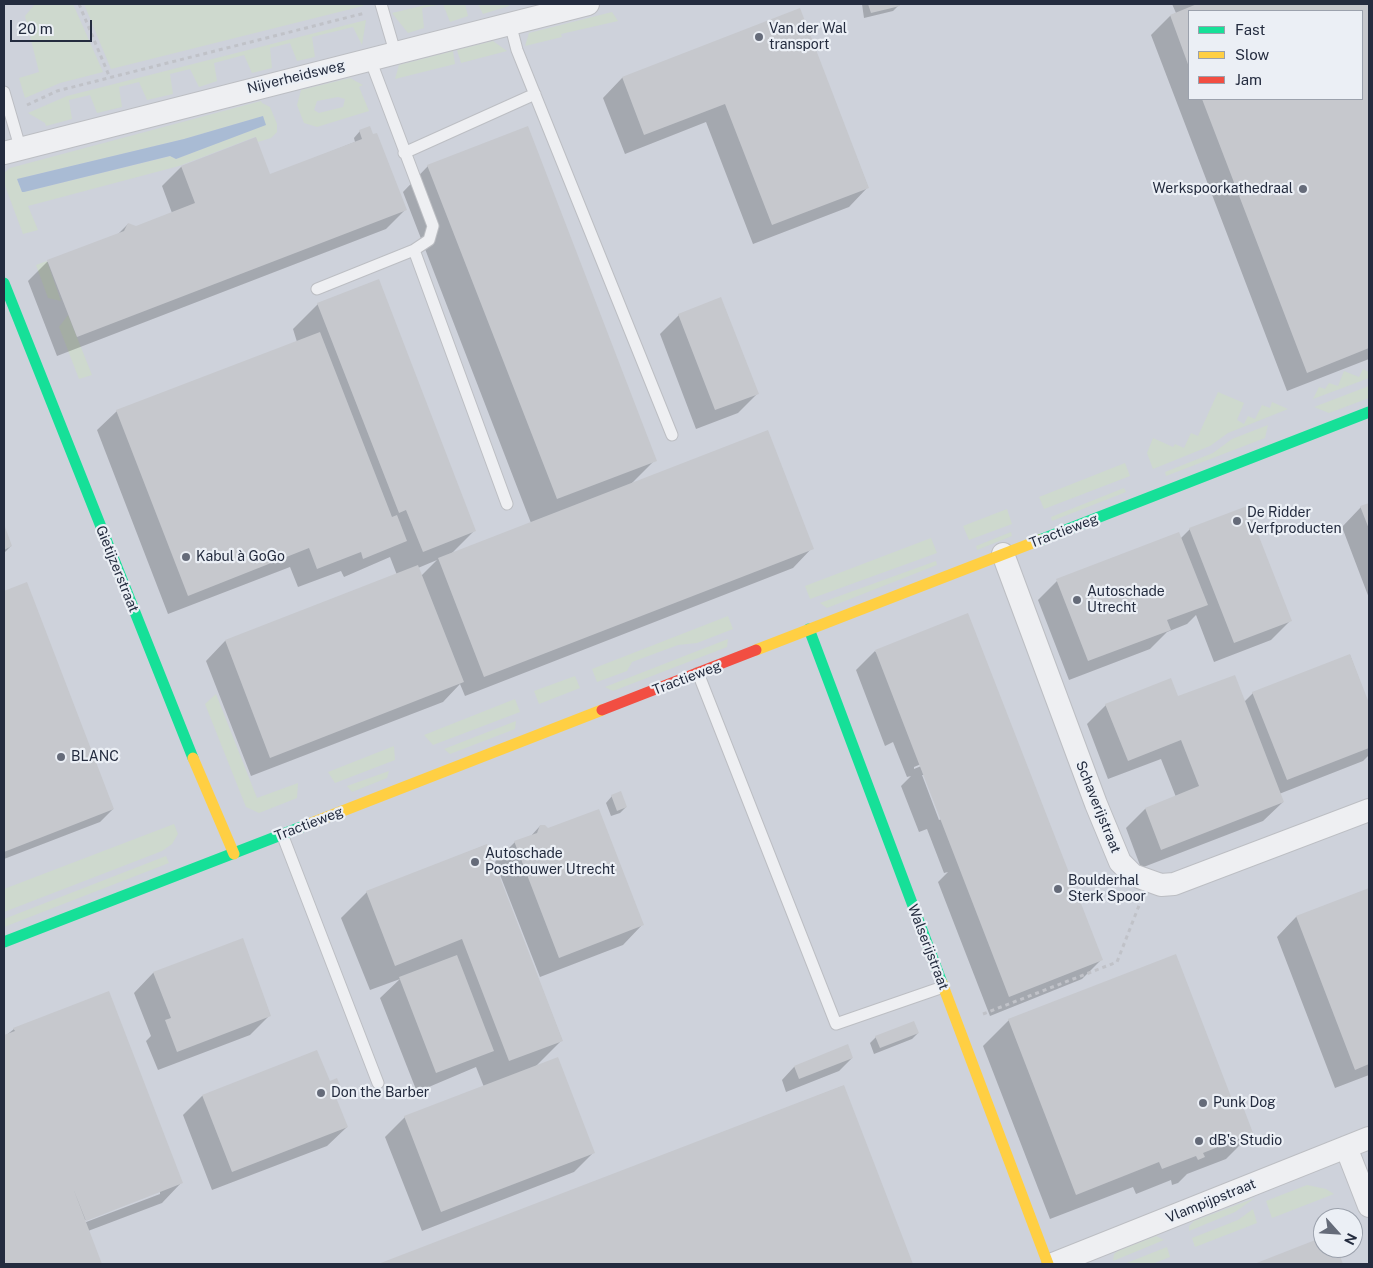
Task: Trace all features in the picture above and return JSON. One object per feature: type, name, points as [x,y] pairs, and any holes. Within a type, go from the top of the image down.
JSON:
[{"type":"street","name":"Nijverheidsweg","points":[[12,150],[588,4]]},
{"type":"street","name":"Gietijzerstraat","points":[[4,283],[218,821],[234,854]]},
{"type":"street","name":"Tractieweg","points":[[4,942],[1369,412]]},
{"type":"street","name":"Schaverijstraat","points":[[1003,554],[1096,804],[1120,862],[1133,875],[1148,882],[1161,885],[1174,884],[1369,810]]},
{"type":"street","name":"Walserijstraat","points":[[809,629],[1048,1264]]},
{"type":"street","name":"Vlampijpstraat","points":[[1053,1264],[1369,1138]]},
{"type":"street","points":[[1346,1147],[1369,1206]]},
{"type":"lane","points":[[382,6],[395,52]]},
{"type":"lane","points":[[510,24],[517,50],[672,435]]},
{"type":"lane","points":[[316,289],[414,250],[428,240],[433,226],[404,153],[370,58]]},
{"type":"lane","points":[[4,92],[11,113],[12,150]]},
{"type":"lane","points":[[404,153],[535,94]]},
{"type":"lane","points":[[414,250],[507,504]]},
{"type":"lane","points":[[698,674],[836,1024],[943,987]]},
{"type":"lane","points":[[282,834],[378,1083]]},
{"type":"path","points":[[79,4],[110,78]]},
{"type":"path","points":[[11,113],[57,91],[382,6]]},
{"type":"path","points":[[957,1024],[1117,962],[1148,882]]},
{"type":"shaded area","points":[[4,4],[1369,4],[1369,1264],[4,1264]]},
{"type":"shaded area","points":[[35,4],[73,4],[103,72],[60,83],[25,98],[19,78],[39,72],[25,16]]},
{"type":"shaded area","points":[[84,4],[364,4],[363,6],[111,69]]},
{"type":"shaded area","points":[[430,4],[443,4],[422,8],[424,28],[408,33],[392,13]]},
{"type":"shaded area","points":[[443,4],[465,4],[468,16],[450,22]]},
{"type":"shaded area","points":[[478,4],[509,4],[509,6],[483,14]]},
{"type":"shaded area","points":[[612,12],[618,21],[561,34],[562,37],[525,46],[529,33]]},
{"type":"shaded area","points":[[366,20],[362,45],[353,27],[312,37],[315,57],[297,61],[290,43],[270,48],[272,68],[252,73],[244,55],[214,63],[217,81],[199,87],[190,69],[170,74],[173,94],[147,100],[139,82],[119,87],[122,107],[97,113],[90,95],[69,100],[72,119],[46,126],[45,123],[28,113],[67,96]]},
{"type":"shaded area","points":[[493,41],[507,51],[461,63],[457,50]]},
{"type":"shaded area","points":[[453,51],[455,64],[395,79],[399,65]]},
{"type":"shaded area","points":[[350,78],[363,85],[359,87],[369,111],[317,127],[304,123],[297,105],[301,90]],"holes":[[[338,97],[345,99],[343,107],[319,113],[314,110],[317,101]]]},
{"type":"shaded area","points":[[261,101],[270,107],[277,124],[277,132],[271,138],[258,142],[255,137],[179,166],[28,206],[38,230],[23,234],[4,183],[4,173],[10,168]],"holes":[[[263,116],[265,125],[176,159],[171,156],[24,192],[22,192],[17,179],[184,139]]]},
{"type":"shaded area","points":[[47,261],[61,301],[48,298],[36,265]]},
{"type":"shaded area","points":[[68,315],[92,375],[79,379],[59,327]]},
{"type":"shaded area","points":[[1363,369],[1369,372],[1369,378],[1313,399],[1319,387],[1325,389],[1329,383],[1338,386],[1344,371],[1359,377]]},
{"type":"shaded area","points":[[1369,386],[1369,398],[1329,413],[1314,407]]},
{"type":"shaded area","points":[[1218,392],[1244,403],[1237,420],[1244,424],[1248,416],[1255,419],[1262,405],[1270,408],[1272,402],[1288,409],[1228,433],[1210,446],[1153,469],[1147,453],[1153,438],[1173,447],[1175,444],[1184,448],[1191,433],[1198,436]]},
{"type":"shaded area","points":[[1268,425],[1265,438],[1166,476],[1165,472],[1213,453],[1232,439]]},
{"type":"shaded area","points":[[1125,463],[1130,476],[1044,509],[1039,497]]},
{"type":"shaded area","points":[[1124,488],[1126,492],[1052,521],[1051,517]]},
{"type":"shaded area","points":[[1007,509],[1012,524],[969,540],[963,526]]},
{"type":"shaded area","points":[[1011,532],[1012,536],[977,550],[976,546]]},
{"type":"shaded area","points":[[931,538],[937,553],[810,599],[805,586]]},
{"type":"shaded area","points":[[936,561],[937,565],[827,608],[820,603]]},
{"type":"shaded area","points":[[728,616],[733,629],[697,643],[678,645],[632,662],[627,671],[597,682],[592,669]]},
{"type":"shaded area","points":[[728,639],[727,647],[613,691],[605,687]]},
{"type":"shaded area","points":[[575,676],[580,688],[539,704],[534,691]]},
{"type":"shaded area","points":[[216,694],[257,798],[298,783],[297,798],[259,813],[246,807],[205,704]]},
{"type":"shaded area","points":[[515,699],[520,712],[433,745],[424,735]]},
{"type":"shaded area","points":[[516,721],[515,729],[450,754],[444,749]]},
{"type":"shaded area","points":[[394,746],[395,760],[335,783],[328,772]]},
{"type":"shaded area","points":[[389,771],[387,778],[352,792],[347,786]]},
{"type":"shaded area","points":[[174,824],[178,834],[172,844],[162,851],[4,912],[4,889]]},
{"type":"shaded area","points":[[166,856],[169,863],[4,927],[4,919]]},
{"type":"shaded area","points":[[1307,1185],[1326,1189],[1334,1194],[1272,1218],[1266,1201]]},
{"type":"shaded area","points":[[1255,1198],[1235,1212],[1189,1231],[1189,1226],[1194,1221]]},
{"type":"shaded area","points":[[1253,1209],[1257,1223],[1195,1247],[1192,1238],[1238,1220]]},
{"type":"shaded area","points":[[1156,1236],[1164,1240],[1113,1261],[1114,1254],[1118,1251]]},
{"type":"shaded area","points":[[1167,1247],[1170,1257],[1152,1264],[1124,1264]]},
{"type":"water","points":[[263,116],[266,125],[176,159],[170,156],[24,192],[22,192],[17,179],[184,139]]},
{"type":"building","points":[[868,4],[900,4],[900,6],[871,13]]},
{"type":"building","name":"Werkspoorkathedraal","points":[[1197,4],[1369,4],[1369,348],[1307,373],[1202,100],[1363,100],[1363,10],[1188,10],[1188,64],[1170,15]]},
{"type":"building","points":[[800,8],[869,188],[772,225],[725,104],[644,135],[622,77]]},
{"type":"building","points":[[370,126],[373,134],[377,133],[407,210],[77,337],[47,260],[124,231],[128,223],[136,226],[195,203],[181,166],[256,137],[270,174],[362,139],[359,130]]},
{"type":"building","points":[[528,126],[657,461],[557,499],[427,165]]},
{"type":"building","points":[[379,279],[476,531],[423,552],[406,510],[399,513],[317,303]]},
{"type":"building","points":[[721,297],[759,394],[715,410],[678,314]]},
{"type":"building","points":[[320,332],[392,517],[397,515],[407,541],[363,559],[361,552],[317,569],[309,548],[188,596],[116,410]]},
{"type":"building","points":[[768,430],[814,549],[484,677],[438,558]]},
{"type":"building","points":[[1369,503],[1369,529],[1360,506]]},
{"type":"building","points":[[1247,506],[1292,621],[1234,643],[1189,528]]},
{"type":"building","points":[[4,524],[12,546],[4,550]]},
{"type":"building","points":[[1179,532],[1208,605],[1167,620],[1171,630],[1088,661],[1056,579]]},
{"type":"building","points":[[418,565],[464,682],[270,758],[225,640]]},
{"type":"building","points":[[27,582],[114,809],[4,852],[4,591]]},
{"type":"building","points":[[968,613],[1103,960],[1009,997],[875,650]]},
{"type":"building","points":[[1350,654],[1369,703],[1369,748],[1287,780],[1252,692]]},
{"type":"building","points":[[1235,675],[1284,802],[1161,850],[1145,808],[1199,786],[1181,740],[1128,761],[1105,704],[1171,678],[1178,696]]},
{"type":"building","points":[[621,791],[627,807],[617,811],[611,795]]},
{"type":"building","points":[[599,809],[644,925],[559,958],[514,841],[537,833],[540,825],[545,825],[548,828]]},
{"type":"building","points":[[487,844],[563,1041],[509,1061],[462,939],[395,966],[366,891]]},
{"type":"building","points":[[1369,888],[1369,1064],[1355,1070],[1296,916]]},
{"type":"building","points":[[243,938],[271,1016],[177,1052],[165,1020],[171,1018],[153,972]]},
{"type":"building","points":[[1176,954],[1235,1107],[1242,1104],[1253,1133],[1203,1153],[1205,1157],[1198,1160],[1196,1156],[1162,1169],[1159,1162],[1076,1195],[1008,1019]]},
{"type":"building","points":[[457,955],[494,1051],[436,1073],[399,977]]},
{"type":"building","points":[[109,991],[183,1183],[86,1221],[73,1188],[102,1264],[4,1264],[4,1035],[15,1031],[13,1028]]},
{"type":"building","points":[[914,1021],[919,1033],[880,1048],[875,1036]]},
{"type":"building","points":[[848,1044],[853,1058],[799,1079],[794,1066]]},
{"type":"building","points":[[317,1050],[330,1081],[337,1078],[343,1093],[335,1095],[348,1127],[232,1172],[202,1095]]},
{"type":"building","points":[[558,1057],[595,1153],[441,1212],[404,1116]]},
{"type":"building","points":[[844,1085],[913,1264],[378,1264]]},
{"type":"building","points":[[1313,1241],[1313,1258],[1341,1258],[1343,1264],[1254,1264]]},
{"type":"traffic: fast","points":[[4,283],[193,758]]},
{"type":"traffic: fast","points":[[1040,540],[1369,412]]},
{"type":"traffic: fast","points":[[809,629],[942,983]]},
{"type":"traffic: fast","points":[[4,942],[304,826]]},
{"type":"traffic: slow","points":[[756,650],[1040,540]]},
{"type":"traffic: slow","points":[[304,826],[602,710]]},
{"type":"traffic: slow","points":[[193,758],[234,854]]},
{"type":"traffic: slow","points":[[942,983],[1048,1264]]},
{"type":"traffic: jam","points":[[602,710],[756,650]]},
{"type":"place","name":"Van der Wal transport","points":[[759,37]]},
{"type":"place","name":"Werkspoorkathedraal","points":[[1303,189]]},
{"type":"place","name":"De Ridder Verfproducten","points":[[1237,521]]},
{"type":"place","name":"Kabul à GoGo","points":[[186,557]]},
{"type":"place","name":"Autoschade Utrecht","points":[[1077,600]]},
{"type":"place","name":"BLANC","points":[[61,757]]},
{"type":"place","name":"Autoschade Posthouwer Utrecht","points":[[475,862]]},
{"type":"place","name":"Boulderhal Sterk Spoor","points":[[1058,889]]},
{"type":"place","name":"Don the Barber","points":[[321,1093]]},
{"type":"place","name":"Punk Dog","points":[[1203,1103]]},
{"type":"place","name":"dB's Studio","points":[[1199,1141]]}]
